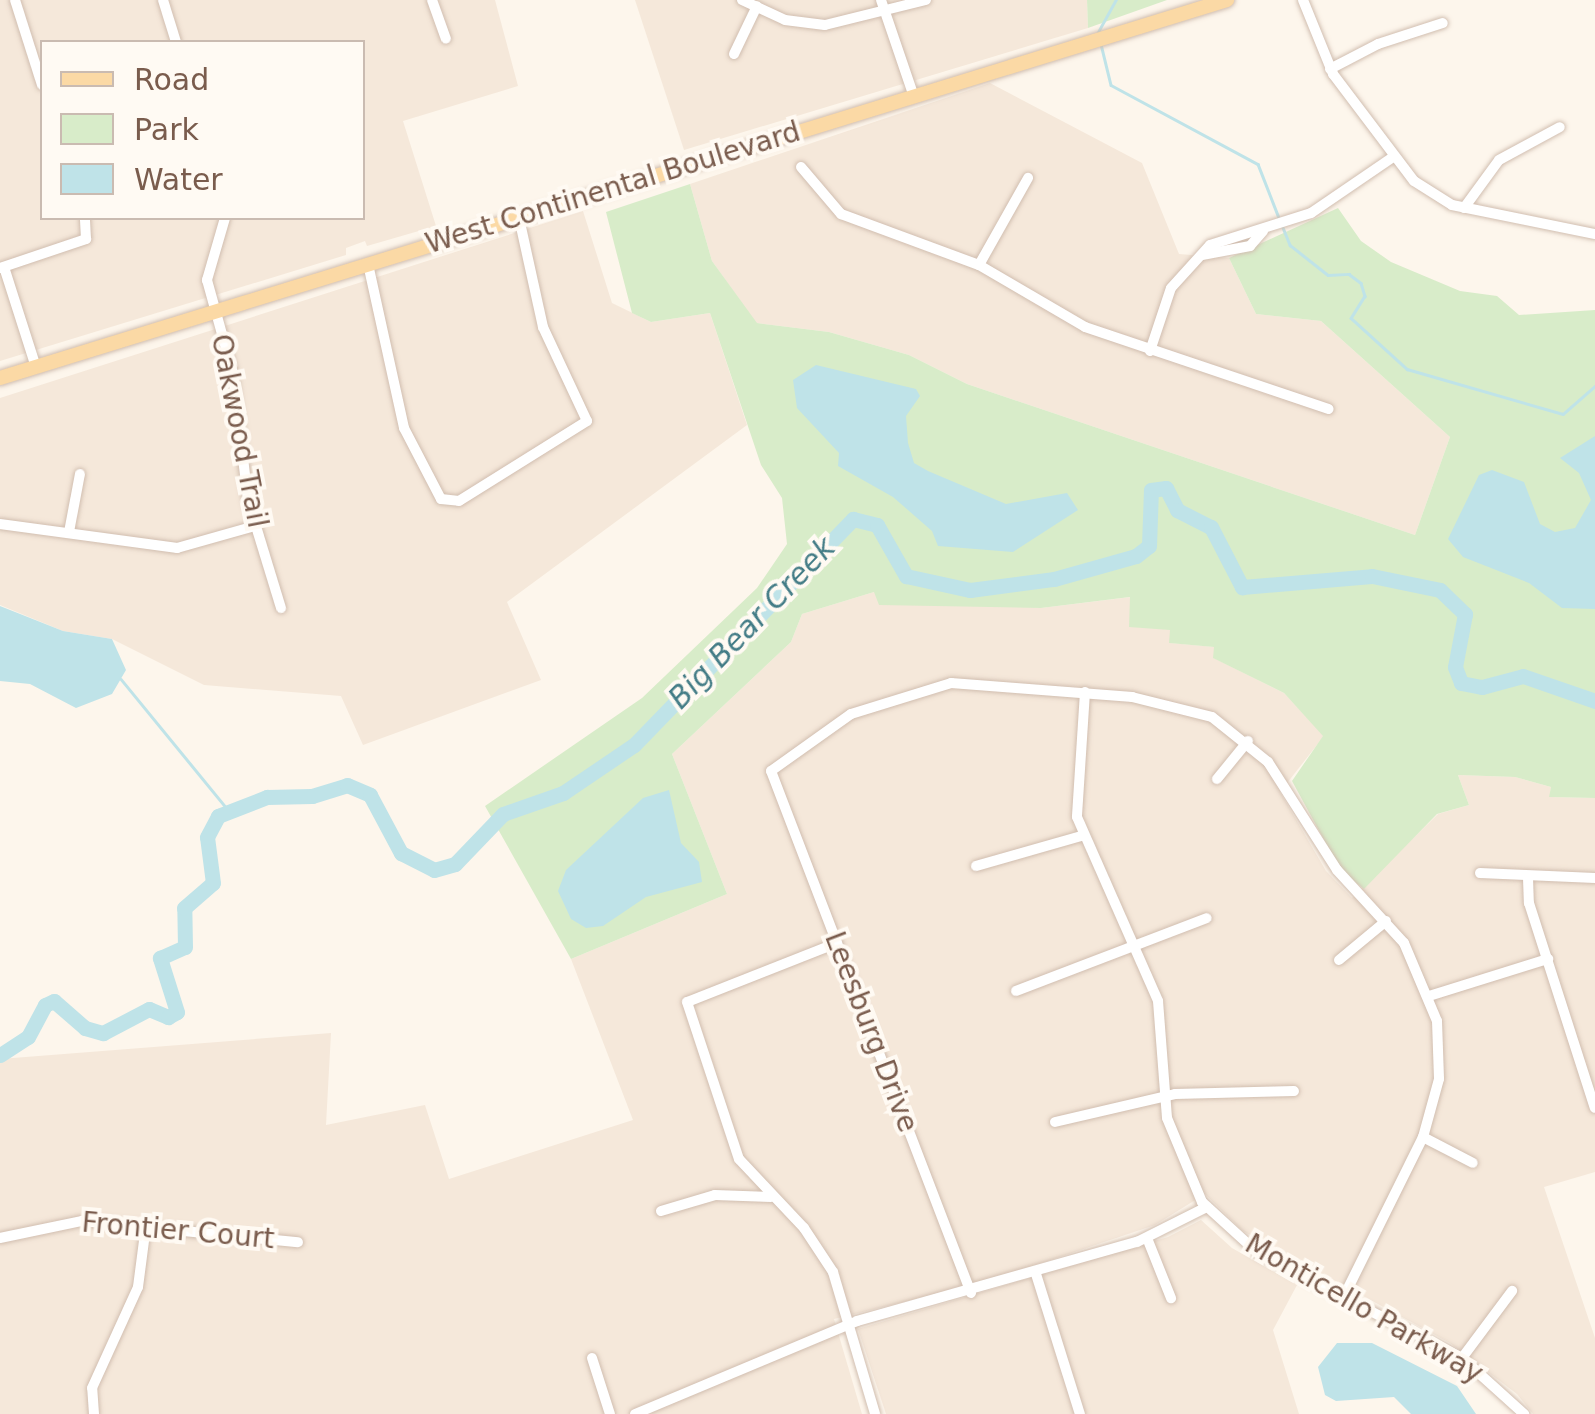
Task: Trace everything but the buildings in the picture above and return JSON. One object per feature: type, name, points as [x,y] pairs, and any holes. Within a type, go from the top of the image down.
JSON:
[{"type":"main road","name":"West Continental Boulevard","points":[[0,378],[1226,0]]},
{"type":"street","points":[[15,0],[40,79]]},
{"type":"street","points":[[163,0],[175,40]]},
{"type":"street","points":[[432,0],[446,39]]},
{"type":"street","points":[[742,0],[805,25],[886,14],[926,0]]},
{"type":"street","points":[[882,0],[913,94]]},
{"type":"street","points":[[1303,0],[1330,69],[1393,157],[1432,194],[1464,208],[1595,234]]},
{"type":"street","points":[[734,54],[756,6]]},
{"type":"street","points":[[1330,69],[1390,39],[1443,22]]},
{"type":"street","points":[[1464,208],[1499,160],[1560,127]]},
{"type":"street","points":[[1150,351],[1172,288],[1202,254],[1250,246],[1263,231],[1294,221],[1393,157]]},
{"type":"street","points":[[801,166],[841,214],[979,265],[1085,327],[1330,410]]},
{"type":"street","points":[[979,265],[1028,178]]},
{"type":"street","points":[[368,264],[404,428],[441,499],[459,501],[587,420],[543,328],[520,218]]},
{"type":"street","points":[[36,367],[2,268],[86,239],[85,220]]},
{"type":"street","name":"Oakwood Trail","points":[[225,220],[208,263],[214,310],[234,374],[256,526],[281,608]]},
{"type":"street","points":[[69,532],[80,474]]},
{"type":"street","points":[[0,524],[178,548],[256,526]]},
{"type":"street","name":"Leesburg Drive","points":[[971,1294],[770,771],[851,714],[921,688],[986,684],[1085,692]]},
{"type":"street","points":[[1085,692],[1192,710],[1248,741],[1337,870],[1386,921],[1429,996],[1440,1060],[1422,1137],[1344,1296]]},
{"type":"street","name":"Monticello Parkway","points":[[1085,692],[1076,774],[1081,836],[1136,946],[1163,1018],[1164,1096],[1173,1138],[1206,1207],[1258,1254],[1462,1358],[1524,1414]]},
{"type":"street","points":[[1217,778],[1248,741]]},
{"type":"street","points":[[976,866],[1081,836]]},
{"type":"street","points":[[1480,873],[1595,878]]},
{"type":"street","points":[[1528,878],[1548,959],[1595,1108]]},
{"type":"street","points":[[1016,991],[1207,918]]},
{"type":"street","points":[[1339,960],[1386,921]]},
{"type":"street","points":[[837,942],[687,1002],[739,1159],[818,1246],[849,1324],[876,1414]]},
{"type":"street","points":[[1429,996],[1548,959]]},
{"type":"street","points":[[1055,1122],[1164,1096],[1294,1092]]},
{"type":"street","points":[[1422,1137],[1473,1163]]},
{"type":"street","points":[[662,1211],[715,1195],[770,1197]]},
{"type":"street","points":[[635,1414],[849,1324],[971,1294],[1147,1238],[1206,1207]]},
{"type":"street","name":"Frontier Court","points":[[0,1238],[82,1220],[298,1242]]},
{"type":"street","points":[[94,1414],[92,1388],[138,1286],[146,1225]]},
{"type":"street","points":[[1147,1238],[1171,1298]]},
{"type":"street","points":[[1036,1274],[1080,1414]]},
{"type":"street","points":[[1462,1358],[1512,1291]]},
{"type":"street","points":[[592,1358],[610,1414]]},
{"type":"shaded area","points":[[0,0],[495,0],[518,86],[403,121],[436,226],[367,246],[365,241],[346,248],[346,255],[0,361]]},
{"type":"shaded area","points":[[635,0],[1087,0],[1088,28],[684,150]]},
{"type":"shaded area","points":[[990,83],[1142,163],[1179,254],[1229,258],[1256,314],[1321,321],[1450,437],[1415,535],[967,384],[909,355],[829,332],[756,323],[712,261],[690,184]]},
{"type":"shaded area","points":[[583,211],[612,303],[651,322],[710,313],[747,425],[507,602],[541,680],[363,745],[341,696],[204,685],[112,639],[63,631],[0,605],[0,398]]},
{"type":"shaded area","points":[[874,592],[1041,608],[1131,597],[1170,630],[1170,643],[1215,647],[1214,658],[1284,693],[1324,736],[1280,792],[1326,871],[1352,898],[1438,814],[1469,805],[1458,775],[1515,777],[1551,787],[1550,797],[1595,798],[1595,1172],[1544,1187],[1595,1338],[1595,1414],[1533,1414],[1517,1394],[1450,1343],[1243,1231],[1205,1194],[1155,1225],[988,1281],[834,1319],[862,1414],[0,1414],[0,1059],[331,1033],[326,1125],[425,1105],[449,1179],[633,1120],[571,959],[727,894],[672,754],[791,642],[802,614]]},
{"type":"shaded area","points":[[1201,1220],[1232,1248],[1297,1285],[1273,1330],[1299,1414],[886,1414],[858,1329],[1168,1237]]},
{"type":"green space","points":[[1087,0],[1167,0],[1088,28]]},
{"type":"green space","points":[[690,184],[712,261],[757,323],[829,332],[909,355],[967,384],[1415,535],[1450,437],[1321,321],[1256,314],[1229,258],[1338,208],[1361,241],[1391,262],[1460,291],[1497,296],[1519,315],[1595,310],[1595,798],[1549,797],[1551,787],[1515,777],[1458,775],[1469,805],[1437,814],[1364,889],[1341,871],[1292,781],[1323,736],[1284,693],[1213,658],[1214,647],[1169,643],[1170,630],[1129,627],[1130,597],[1041,608],[879,605],[874,592],[802,614],[791,642],[672,754],[727,894],[571,959],[485,806],[642,698],[757,588],[787,544],[782,498],[761,465],[710,313],[651,322],[632,313],[606,212]]},
{"type":"water","points":[[816,365],[916,389],[920,396],[906,416],[908,443],[914,463],[928,471],[1006,504],[1067,493],[1078,510],[1013,552],[938,546],[932,531],[893,497],[838,466],[839,453],[797,408],[793,380]]},
{"type":"water","points":[[1595,436],[1595,609],[1562,608],[1529,583],[1463,557],[1448,539],[1479,475],[1492,470],[1524,482],[1540,524],[1555,532],[1575,528],[1591,500],[1579,473],[1560,458]]},
{"type":"water","points":[[0,606],[63,631],[112,639],[126,670],[112,694],[76,708],[30,684],[0,681]]},
{"type":"water","points":[[669,790],[681,843],[699,862],[702,882],[646,897],[603,926],[586,928],[571,919],[558,891],[566,870],[643,798]]},
{"type":"water","points":[[1337,1343],[1372,1343],[1457,1386],[1476,1414],[1411,1414],[1394,1397],[1336,1401],[1325,1395],[1318,1367]]},
{"type":"waterway","points":[[1098,32],[1116,0]]},
{"type":"waterway","points":[[1101,44],[1111,85],[1258,164],[1279,218]]},
{"type":"waterway","points":[[1282,225],[1290,245],[1328,275],[1349,274],[1361,283],[1365,296],[1351,318],[1407,369],[1563,414],[1595,386]]},
{"type":"waterway","name":"Big Bear Creek","points":[[0,1055],[28,1037],[45,1005],[54,1001],[85,1028],[103,1033],[149,1009],[168,1017],[177,1012],[160,958],[185,947],[184,908],[213,883],[207,837],[218,816],[267,797],[312,796],[347,785],[370,795],[401,853],[434,870],[455,864],[503,814],[563,793],[634,745],[853,519],[877,525],[906,576],[970,590],[1054,579],[1136,556],[1149,546],[1151,490],[1166,488],[1177,510],[1211,527],[1242,587],[1372,576],[1440,590],[1465,614],[1455,667],[1461,683],[1482,687],[1523,676],[1595,701]]},
{"type":"waterway","points":[[121,679],[229,811]]}]
